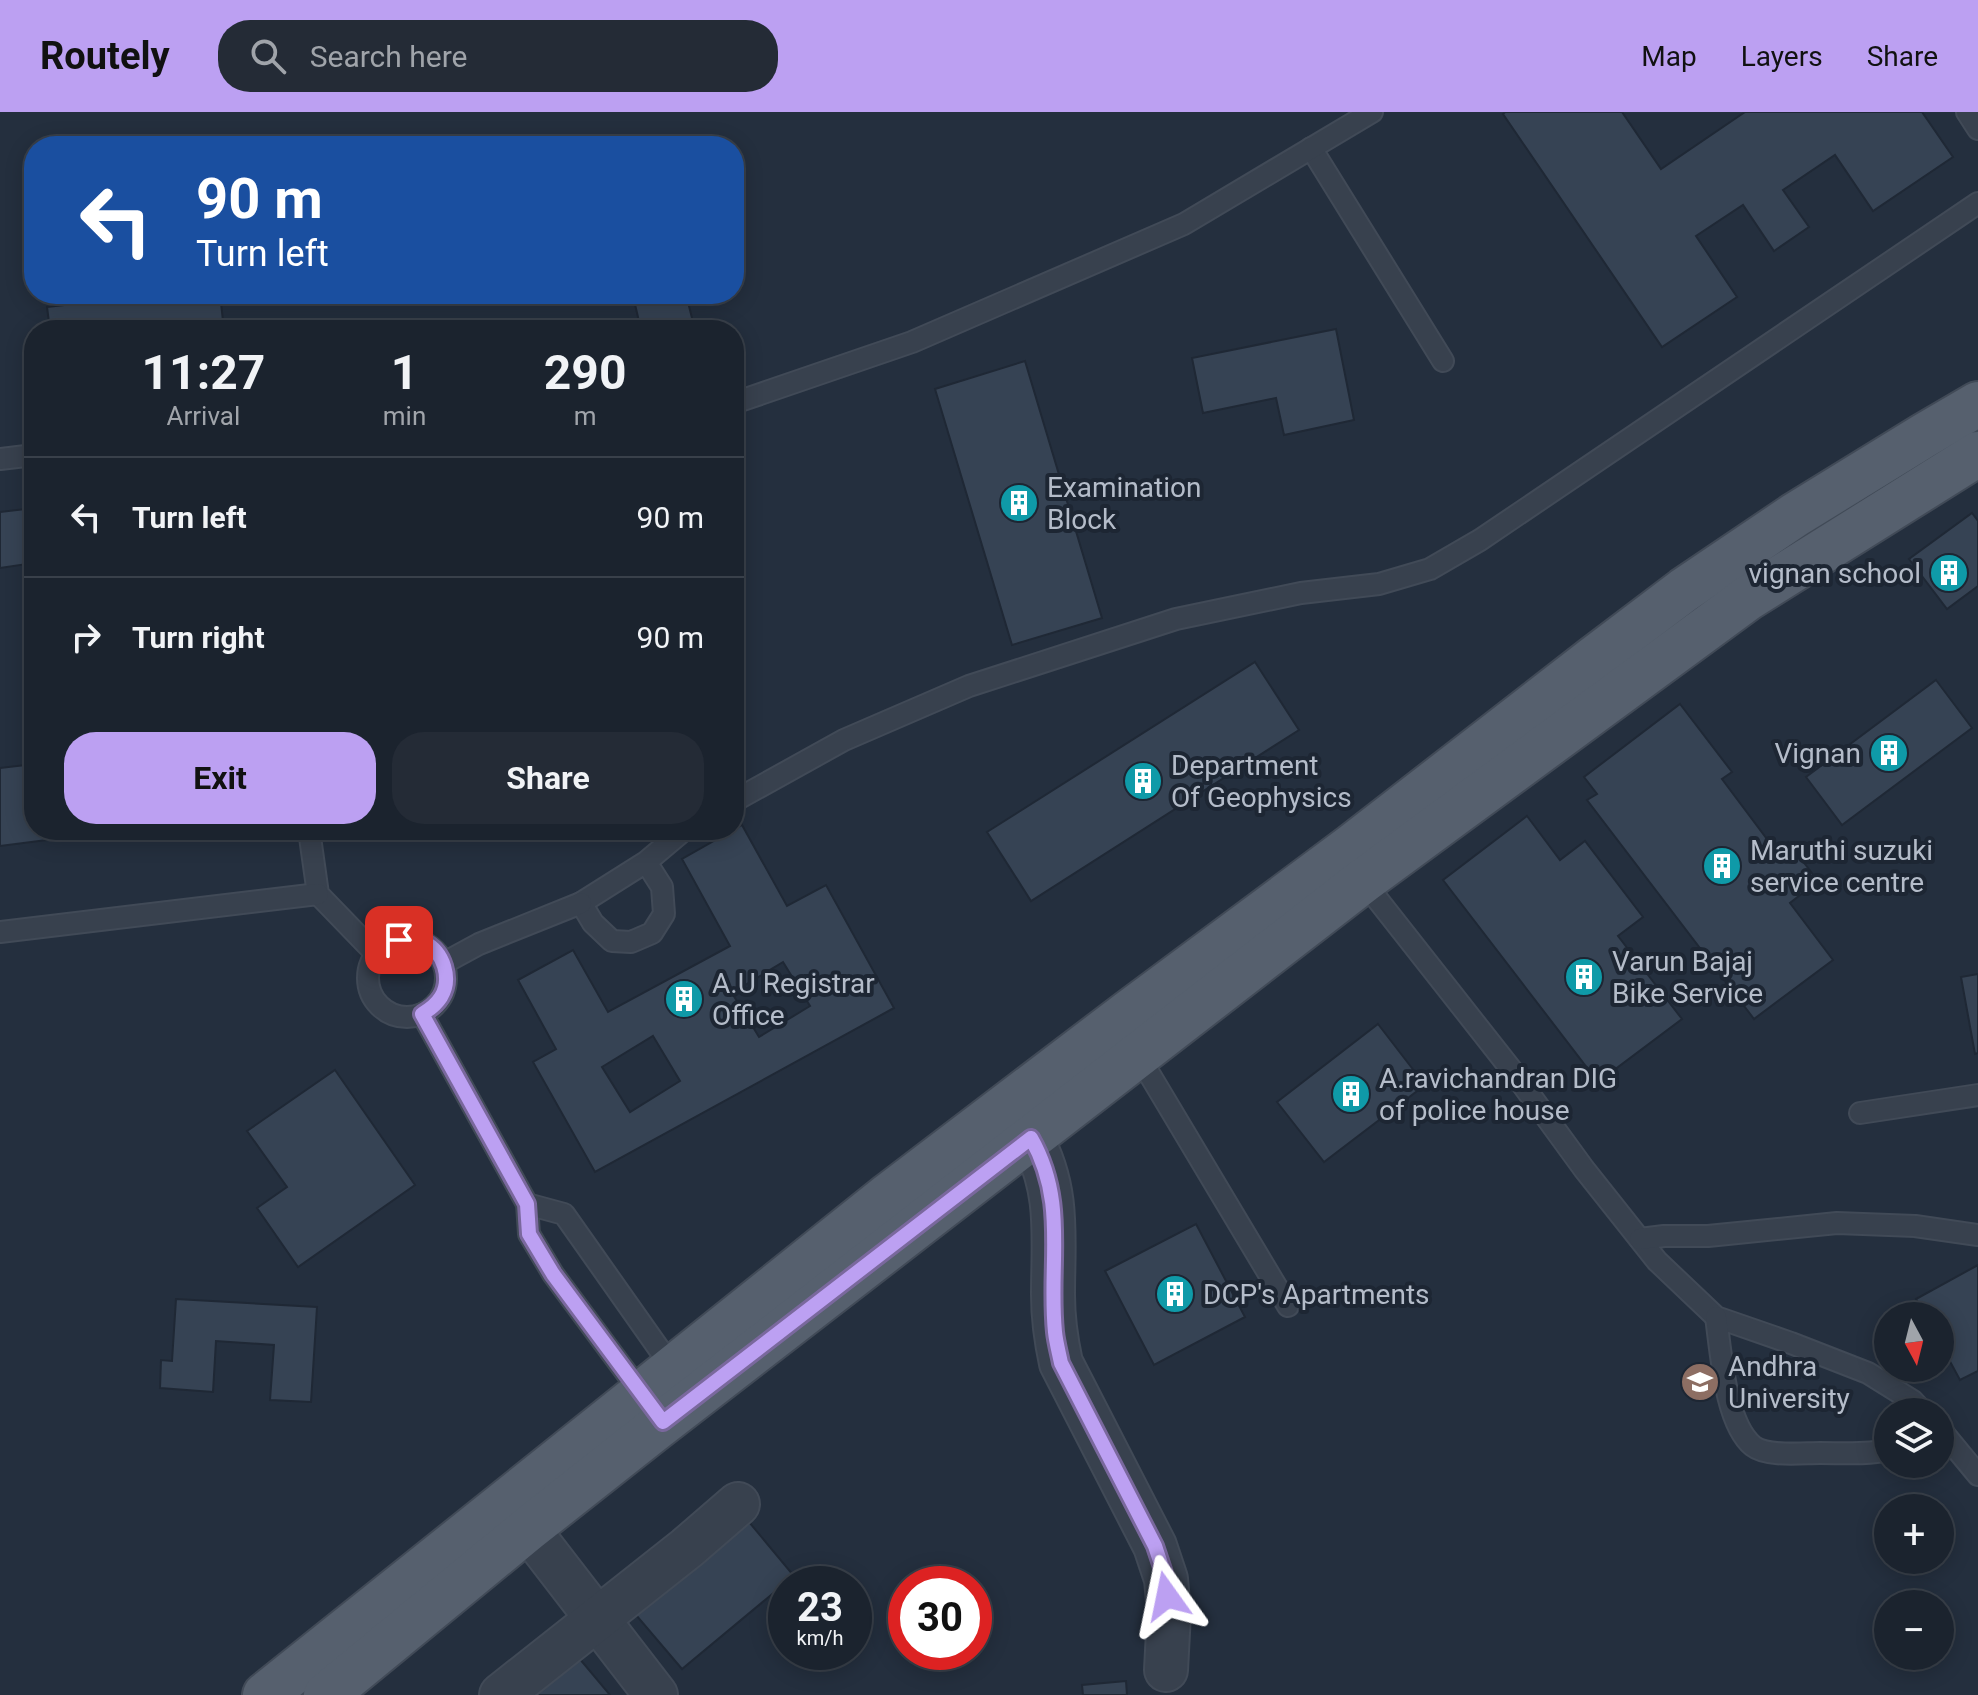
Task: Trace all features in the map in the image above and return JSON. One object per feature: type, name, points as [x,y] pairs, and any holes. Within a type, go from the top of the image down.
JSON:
[{"type":"main road","points":[[326,1695],[528,1529],[668,1395],[889,1195],[1351,847],[1684,590],[1795,515],[1978,404]]},
{"type":"main road","points":[[265,1695],[668,1395],[1031,1138],[1363,881],[1748,598],[1978,454]]},
{"type":"street","points":[[1031,1138],[1050,1186],[1055,1245],[1055,1335],[1061,1363],[1155,1546],[1166,1579],[1169,1613],[1166,1670]]},
{"type":"street","points":[[501,1695],[738,1504]]},
{"type":"street","points":[[528,1529],[656,1695]]},
{"type":"lane","points":[[744,400],[912,342],[1184,224],[1372,112]]},
{"type":"lane","points":[[1311,148],[1443,361]]},
{"type":"lane","points":[[744,795],[844,740],[969,686],[1031,665],[1176,619],[1301,593],[1379,584],[1430,569],[1480,540],[1978,203]]},
{"type":"lane","points":[[0,459],[24,456]]},
{"type":"lane","points":[[310,840],[318,894],[376,954]]},
{"type":"lane","points":[[444,963],[492,939],[581,903],[646,862],[672,840]]},
{"type":"lane","points":[[581,903],[593,923],[612,941],[631,942],[652,933],[664,914],[662,887],[646,862]]},
{"type":"lane","points":[[1363,881],[1657,1261],[1716,1317],[1868,1373],[1908,1398]]},
{"type":"lane","points":[[0,932],[318,894]]},
{"type":"lane","points":[[412,939],[426,943],[444,963],[445,988],[440,999],[432,1008],[410,1017],[387,1012],[370,992],[370,965],[376,954],[386,945],[399,940],[412,939]]},
{"type":"lane","points":[[422,1014],[527,1204],[529,1234],[553,1274],[668,1395]]},
{"type":"lane","points":[[1138,1055],[1288,1306]]},
{"type":"lane","points":[[1860,1113],[1978,1095]]},
{"type":"lane","points":[[527,1204],[564,1214],[668,1395]]},
{"type":"lane","points":[[1640,1239],[1708,1236],[1837,1223],[1915,1226],[1978,1235]]},
{"type":"lane","points":[[1716,1317],[1730,1405],[1743,1433],[1754,1447],[1770,1453],[1874,1450]]},
{"type":"lane","points":[[1954,1447],[1978,1475]]},
{"type":"building","points":[[1622,112],[1661,169],[1745,112],[1922,112],[1953,157],[1873,211],[1835,155],[1783,190],[1809,227],[1774,251],[1743,205],[1696,236],[1737,297],[1662,347],[1503,114]]},
{"type":"building","points":[[73,304],[221,304],[223,320],[49,320],[47,307]]},
{"type":"building","points":[[635,304],[688,304],[692,320],[639,320]]},
{"type":"building","points":[[1336,329],[1354,420],[1284,435],[1276,398],[1203,413],[1192,358]]},
{"type":"building","name":"Examination Block","points":[[1025,361],[1102,618],[1012,645],[935,389]]},
{"type":"building","points":[[24,509],[24,564],[0,568],[0,512]]},
{"type":"building","name":"vignan school","points":[[1972,513],[1978,521],[1978,586],[1947,609],[1909,559]]},
{"type":"building","name":"Department Of Geophysics","points":[[1255,662],[1299,730],[1031,901],[987,832]]},
{"type":"building","name":"Vignan","points":[[1936,680],[1972,728],[1842,825],[1806,777]]},
{"type":"building","name":"Maruthi suzuki service centre","points":[[1680,704],[1732,772],[1722,779],[1776,851],[1788,842],[1818,881],[1790,903],[1833,960],[1754,1019],[1587,800],[1597,794],[1584,777]]},
{"type":"building","points":[[24,765],[24,840],[47,840],[0,846],[0,768]]},
{"type":"building","name":"Varun Bajaj Bike Service","points":[[1527,816],[1560,860],[1585,841],[1643,917],[1618,936],[1682,1019],[1598,1082],[1443,880]]},
{"type":"building","name":"A.U Registrar Office","points":[[744,829],[787,906],[826,885],[894,1008],[595,1172],[533,1062],[556,1049],[518,980],[573,950],[608,1012],[730,946],[682,859],[716,840],[744,840]],"holes":[[[783,962],[810,1006],[759,1037],[732,993]],[[653,1036],[680,1081],[630,1112],[602,1067]]]},
{"type":"building","points":[[1978,974],[1978,1053],[1975,1054],[1961,977]]},
{"type":"building","name":"A.ravichandran DIG of police house","points":[[1378,1024],[1425,1085],[1324,1162],[1277,1102]]},
{"type":"building","points":[[335,1070],[415,1185],[298,1267],[257,1208],[287,1187],[247,1131]]},
{"type":"building","name":"DCP's Apartments","points":[[1196,1224],[1245,1317],[1154,1365],[1105,1271]]},
{"type":"building","points":[[1978,1265],[1978,1371],[1960,1380],[1954,1369],[1954,1302],[1918,1302],[1916,1299]]},
{"type":"building","points":[[176,1299],[317,1307],[311,1402],[270,1400],[274,1345],[216,1341],[213,1392],[160,1388],[161,1360],[172,1361]]},
{"type":"building","points":[[749,1522],[786,1566],[768,1566],[768,1598],[682,1669],[636,1615]]},
{"type":"building","points":[[579,1658],[610,1695],[534,1695]]},
{"type":"building","points":[[1126,1681],[1127,1695],[1083,1695],[1082,1685]]},
{"type":"place","name":"Examination Block","points":[[1019,503]]},
{"type":"place","name":"vignan school","points":[[1949,573]]},
{"type":"place","name":"Vignan","points":[[1889,753]]},
{"type":"place","name":"Department Of Geophysics","points":[[1143,781]]},
{"type":"place","name":"Maruthi suzuki service centre","points":[[1722,866]]},
{"type":"place","name":"Varun Bajaj Bike Service","points":[[1584,977]]},
{"type":"place","name":"A.U Registrar Office","points":[[684,999]]},
{"type":"place","name":"A.ravichandran DIG of police house","points":[[1351,1094]]},
{"type":"place","name":"DCP's Apartments","points":[[1175,1294]]},
{"type":"place","name":"Andhra University","points":[[1700,1382]]},
{"type":"route","points":[[399,940],[412,939],[426,943],[444,963],[445,988],[440,999],[422,1014],[527,1204],[529,1234],[553,1274],[663,1422],[1031,1138],[1050,1186],[1055,1245],[1055,1335],[1061,1363],[1155,1546],[1166,1579],[1167,1596]]}]
